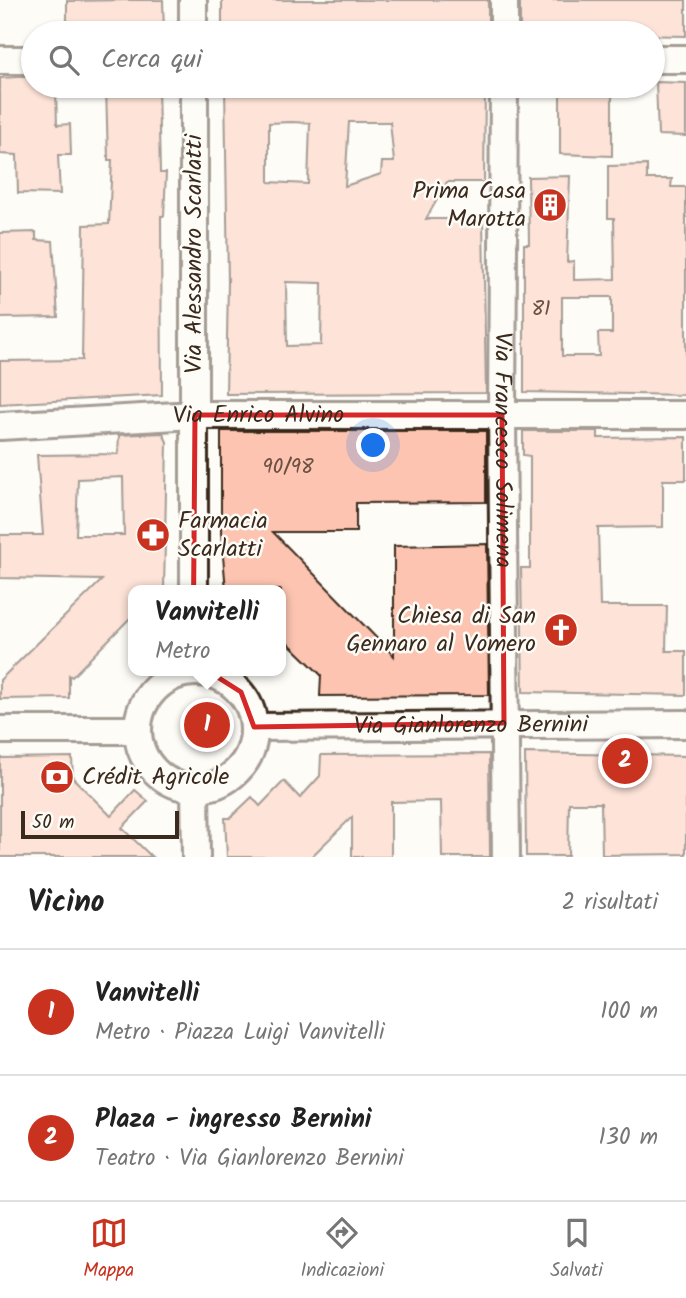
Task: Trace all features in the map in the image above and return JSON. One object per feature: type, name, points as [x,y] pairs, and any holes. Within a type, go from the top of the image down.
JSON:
[{"type":"street","points":[[193,0],[193,21]]},
{"type":"street","points":[[504,0],[504,21]]},
{"type":"street","points":[[665,59],[686,59]]},
{"type":"street","points":[[0,60],[21,60]]},
{"type":"street","name":"Via Alessandro Scarlatti","points":[[194,98],[194,585]]},
{"type":"street","name":"Via Francesco Solimena","points":[[504,98],[502,415],[506,857]]},
{"type":"street","name":"Via Enrico Alvino","points":[[0,426],[195,415],[686,415]]},
{"type":"street","points":[[174,676],[158,686],[146,701],[138,730],[146,758],[158,773],[175,784],[195,788],[214,785],[231,776],[244,763],[252,746],[254,727],[251,709],[241,692],[217,676]]},
{"type":"street","name":"Via Gianlorenzo Bernini","points":[[254,727],[504,723],[686,724]]},
{"type":"street","points":[[0,730],[138,730]]},
{"type":"street","points":[[195,788],[196,857]]},
{"type":"highlighted area","points":[[195,415],[502,415],[504,723],[254,727],[241,692],[211,673],[193,671]]},
{"type":"building","points":[[163,0],[164,21],[67,21],[67,1]]},
{"type":"building","points":[[222,0],[488,0],[488,21],[222,21]]},
{"type":"building","points":[[520,0],[686,0],[686,36],[665,36],[665,21],[520,21]]},
{"type":"building","points":[[21,77],[21,98],[56,98],[57,125],[70,124],[71,155],[58,155],[60,194],[18,193],[17,155],[0,154],[0,78]]},
{"type":"building","points":[[665,82],[686,83],[686,136],[658,135],[657,98],[665,98]]},
{"type":"building","points":[[106,98],[158,98],[160,173],[166,173],[164,216],[161,216],[162,395],[0,404],[0,361],[82,360],[84,225],[109,224],[112,160],[108,160]]},
{"type":"building","points":[[225,98],[485,98],[484,182],[447,182],[426,219],[483,219],[486,393],[226,394],[228,282]],"holes":[[[349,122],[390,122],[394,162],[382,162],[381,174],[345,186]],[[269,123],[310,123],[308,184],[269,182]],[[286,282],[322,283],[321,345],[287,346]]]},
{"type":"building","points":[[560,98],[612,98],[612,156],[560,154]]},
{"type":"building","points":[[647,165],[647,179],[672,179],[671,187],[686,187],[686,395],[524,392],[524,244],[529,244],[528,177],[570,176],[567,262],[574,261],[574,280],[615,279],[614,218],[608,218],[608,166]],"holes":[[[562,297],[612,297],[612,333],[598,333],[599,356],[562,356]]]},
{"type":"building","points":[[36,232],[36,240],[53,241],[58,317],[0,318],[0,233]]},
{"type":"building","points":[[221,431],[486,431],[486,502],[356,503],[356,532],[273,532],[394,656],[394,546],[487,544],[489,695],[320,696],[321,675],[286,641],[286,585],[226,585],[221,533]]},
{"type":"building","points":[[523,431],[598,431],[598,438],[686,437],[686,480],[663,480],[663,527],[598,528],[600,606],[667,606],[666,651],[686,651],[686,695],[523,692],[521,568],[530,568],[530,456],[523,455]]},
{"type":"building","points":[[163,433],[167,442],[164,585],[128,585],[128,620],[72,677],[69,675],[69,698],[0,699],[0,680],[102,580],[0,578],[0,535],[43,535],[37,455],[118,454],[119,435]],"holes":[[[123,477],[124,535],[76,535],[78,479]]]},
{"type":"building","points":[[525,753],[686,756],[686,854],[602,855],[601,803],[569,803],[568,856],[526,856]]},
{"type":"building","points":[[489,754],[490,857],[442,857],[441,801],[391,802],[391,857],[352,857],[352,817],[311,857],[227,857],[225,818],[230,818],[252,797],[260,806],[284,781],[300,798],[320,776],[321,755]]},
{"type":"building","points":[[72,757],[73,778],[111,816],[135,790],[148,801],[122,828],[152,857],[0,857],[0,758]]},
{"type":"place","name":"Prima Casa Marotta","points":[[550,205]]},
{"type":"place","name":"Farmacia Scarlatti","points":[[153,535]]},
{"type":"place","name":"Chiesa di San Gennaro al Vomero","points":[[561,630]]},
{"type":"place","name":"Vanvitelli","points":[[207,725]]},
{"type":"place","name":"Plaza - ingresso Bernini","points":[[625,761]]},
{"type":"place","name":"Crédit Agricole","points":[[57,777]]}]
